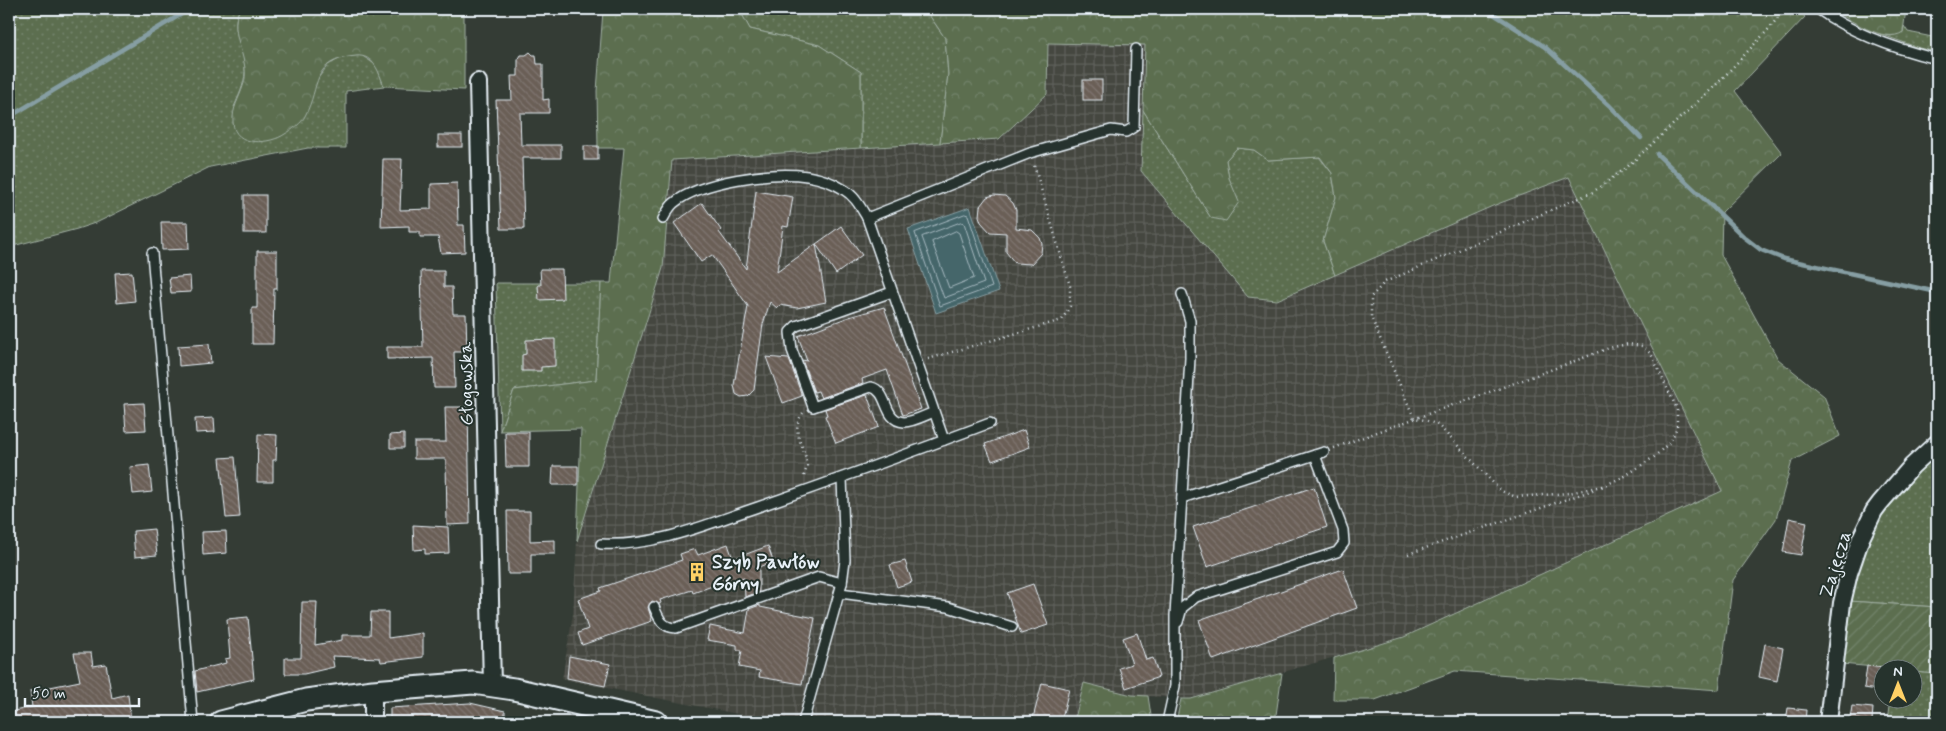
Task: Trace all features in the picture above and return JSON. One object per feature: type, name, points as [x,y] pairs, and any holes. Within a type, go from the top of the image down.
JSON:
[{"type":"street","name":"Głogowska","points":[[478,82],[492,685]]},
{"type":"street","name":"Zajęcza","points":[[1828,722],[1842,603],[1849,573],[1861,538],[1880,503],[1912,466],[1937,443]]},
{"type":"street","points":[[221,722],[306,700],[373,691],[457,684],[492,685],[661,718]]},
{"type":"street","points":[[373,691],[373,722]]},
{"type":"lane","points":[[1818,9],[1874,39],[1903,50],[1937,59]]},
{"type":"lane","points":[[866,218],[1030,153],[1111,130],[1126,132],[1134,127],[1136,49]]},
{"type":"lane","points":[[663,219],[672,204],[688,194],[713,185],[758,176],[813,177],[845,190],[858,200],[944,440]]},
{"type":"lane","points":[[152,254],[193,722]]},
{"type":"lane","points":[[892,292],[796,326],[790,332],[792,350],[813,407],[871,387],[877,388],[891,415],[899,421],[906,422],[934,412]]},
{"type":"lane","points":[[1167,722],[1175,686],[1175,634],[1190,358],[1190,322],[1182,294]]},
{"type":"lane","points":[[601,544],[639,544],[664,538],[842,478],[990,423]]},
{"type":"lane","points":[[1175,634],[1182,608],[1196,597],[1337,552],[1344,544],[1343,530],[1320,453],[1182,498]]},
{"type":"lane","points":[[803,722],[842,583],[845,560],[842,478]]},
{"type":"lane","points":[[654,607],[663,624],[669,628],[676,628],[819,577],[842,583]]},
{"type":"lane","points":[[840,593],[948,607],[1012,627]]},
{"type":"path","points":[[1414,418],[1371,317],[1371,297],[1386,282],[1594,192],[1626,168],[1716,85],[1785,9]]},
{"type":"path","points":[[917,362],[1062,320],[1070,306],[1070,286],[1030,153]]},
{"type":"path","points":[[1320,453],[1609,348],[1628,344],[1642,346],[1651,354],[1677,409],[1677,427],[1671,441],[1654,457],[1625,476],[1580,496],[1408,554]]},
{"type":"path","points":[[804,476],[807,465],[799,441],[798,423],[805,410],[813,407]]},
{"type":"path","points":[[1414,418],[1438,425],[1501,491],[1516,497],[1569,493],[1602,486]]},
{"type":"path","points":[[661,718],[703,722]]},
{"type":"shaded area","points":[[1048,43],[1146,45],[1141,171],[1277,300],[1495,205],[1569,176],[1722,491],[1404,637],[1191,699],[1132,695],[1084,683],[1074,722],[777,722],[562,679],[573,614],[577,541],[663,268],[672,160],[999,139],[1047,94]]},
{"type":"green space","points":[[9,9],[240,9],[237,16],[236,30],[244,59],[245,77],[234,107],[316,81],[328,65],[343,57],[361,55],[376,65],[384,86],[346,91],[346,148],[308,148],[210,167],[98,222],[9,247]]},
{"type":"green space","points":[[240,9],[464,9],[464,90],[384,86],[375,65],[367,58],[356,56],[341,58],[331,63],[319,76],[310,105],[302,121],[288,132],[271,140],[254,142],[246,140],[235,130],[233,122],[235,108],[245,76],[245,67],[236,28]]},
{"type":"green space","points":[[464,9],[739,9],[750,29],[819,45],[861,72],[861,148],[672,160],[663,268],[577,541],[581,429],[500,431],[514,390],[596,380],[601,283],[611,283],[624,148],[598,148],[597,91],[603,11]]},
{"type":"green space","points":[[739,9],[925,9],[945,38],[948,74],[940,143],[861,148],[861,72],[819,45],[750,29]]},
{"type":"green space","points":[[925,9],[1797,9],[1805,17],[1735,91],[1782,153],[1722,212],[1721,255],[1778,359],[1824,396],[1840,436],[1792,461],[1776,519],[1733,580],[1719,690],[1455,671],[1375,700],[1333,700],[1334,658],[1404,637],[1722,491],[1569,177],[1495,205],[1335,275],[1323,241],[1336,197],[1332,173],[1320,157],[1268,160],[1254,150],[1237,148],[1226,160],[1229,178],[1239,202],[1226,221],[1211,218],[1143,110],[1145,45],[1048,43],[1047,94],[999,139],[940,143],[948,74],[945,38]]},
{"type":"green space","points":[[1830,9],[1906,9],[1903,32],[1895,35],[1877,33],[1856,24]]},
{"type":"green space","points":[[1904,26],[1908,32],[1937,38],[1937,52],[1919,48],[1880,34],[1891,36],[1903,32]]},
{"type":"green space","points":[[1143,110],[1211,218],[1238,202],[1229,178],[1226,160],[1237,148],[1254,150],[1268,160],[1319,157],[1332,173],[1336,197],[1323,241],[1335,275],[1277,300],[1248,297],[1141,171]]},
{"type":"green space","points":[[496,283],[601,283],[596,380],[514,390],[500,431]]},
{"type":"green space","points":[[1937,451],[1937,607],[1849,601],[1864,551],[1877,523],[1900,490]]},
{"type":"green space","points":[[1849,601],[1937,607],[1937,674],[1924,673],[1924,658],[1874,658],[1874,667],[1841,664]]},
{"type":"green space","points":[[1282,673],[1275,722],[1176,722],[1181,699],[1191,699]]},
{"type":"green space","points":[[1924,673],[1937,674],[1937,722],[1887,722],[1889,708],[1924,708]]},
{"type":"green space","points":[[1084,683],[1132,695],[1148,696],[1152,722],[1074,722]]},
{"type":"water","points":[[970,207],[999,291],[936,313],[908,229]]},
{"type":"building","points":[[530,52],[536,55],[537,64],[543,64],[543,100],[549,99],[549,113],[520,113],[521,145],[561,145],[561,158],[522,158],[524,229],[501,229],[496,100],[512,100],[511,76],[518,76],[518,60],[521,55],[526,55]]},
{"type":"building","points":[[1083,80],[1102,80],[1102,100],[1083,100]]},
{"type":"building","points":[[438,135],[462,135],[462,147],[438,147]]},
{"type":"building","points":[[584,146],[598,146],[598,160],[584,160]]},
{"type":"building","points":[[383,159],[402,159],[400,210],[431,209],[431,184],[457,183],[458,225],[464,225],[465,252],[441,253],[438,237],[420,237],[420,232],[409,232],[409,226],[381,227]]},
{"type":"building","points":[[756,191],[793,197],[788,227],[783,226],[777,272],[816,244],[826,302],[797,308],[780,305],[777,308],[770,302],[763,324],[754,390],[748,396],[741,397],[736,394],[734,385],[748,306],[712,255],[701,262],[674,223],[702,203],[721,230],[719,232],[746,269]]},
{"type":"building","points":[[244,195],[266,195],[266,233],[244,233]]},
{"type":"building","points":[[994,195],[1005,196],[1013,203],[1016,210],[1016,228],[1032,230],[1040,238],[1042,244],[1041,253],[1031,264],[1015,263],[1006,252],[1006,233],[990,232],[981,222],[979,216],[980,206],[987,197]]},
{"type":"building","points":[[161,222],[188,222],[189,249],[162,250]]},
{"type":"building","points":[[841,226],[862,255],[836,274],[816,244]]},
{"type":"building","points":[[257,251],[277,251],[277,289],[274,289],[273,344],[252,344],[252,308],[257,308]]},
{"type":"building","points":[[540,269],[562,269],[563,299],[539,300],[538,285],[541,285]]},
{"type":"building","points":[[421,271],[444,271],[444,287],[452,287],[453,314],[466,314],[467,352],[454,352],[455,388],[434,388],[433,358],[387,359],[387,347],[423,347]]},
{"type":"building","points":[[132,272],[135,301],[117,303],[115,273]]},
{"type":"building","points":[[190,276],[191,292],[171,293],[169,278]]},
{"type":"building","points":[[884,307],[921,409],[903,415],[887,370],[862,379],[863,383],[821,398],[818,391],[814,392],[802,360],[807,361],[798,336],[849,317]]},
{"type":"building","points":[[555,339],[555,366],[541,367],[541,371],[522,371],[522,355],[526,354],[526,340]]},
{"type":"building","points":[[209,344],[211,363],[179,366],[178,346]]},
{"type":"building","points":[[766,357],[789,359],[802,396],[783,403]]},
{"type":"building","points":[[867,395],[879,427],[836,443],[825,416],[827,415],[825,409]]},
{"type":"building","points":[[144,403],[146,430],[126,431],[124,404]]},
{"type":"building","points":[[445,407],[468,407],[470,524],[447,525],[446,459],[414,459],[414,442],[446,442]]},
{"type":"building","points":[[214,418],[215,432],[196,433],[195,419]]},
{"type":"building","points":[[1024,430],[1030,447],[992,461],[985,444]]},
{"type":"building","points":[[505,432],[529,432],[529,467],[506,467]]},
{"type":"building","points":[[258,434],[277,435],[276,460],[273,460],[273,482],[257,482]]},
{"type":"building","points":[[404,434],[404,448],[390,448],[390,435]]},
{"type":"building","points":[[235,457],[240,517],[226,518],[220,458]]},
{"type":"building","points":[[149,465],[152,492],[133,494],[130,467]]},
{"type":"building","points":[[553,466],[578,466],[578,485],[552,485]]},
{"type":"building","points":[[1314,487],[1327,527],[1207,567],[1193,527]]},
{"type":"building","points":[[507,511],[530,511],[530,541],[555,540],[555,554],[531,554],[531,574],[508,574]]},
{"type":"building","points":[[1789,518],[1807,522],[1801,555],[1783,552]]},
{"type":"building","points":[[413,525],[448,527],[449,553],[425,554],[425,549],[414,550]]},
{"type":"building","points":[[154,529],[157,555],[135,557],[133,531]]},
{"type":"building","points":[[226,531],[227,553],[203,555],[202,532]]},
{"type":"building","points":[[728,544],[733,559],[768,546],[773,561],[759,567],[759,592],[745,597],[744,578],[727,584],[726,581],[693,593],[692,590],[660,600],[661,603],[659,604],[652,601],[648,607],[652,621],[582,645],[578,633],[588,629],[578,599],[601,591],[600,588],[682,560],[680,554],[695,549],[698,555]]},
{"type":"building","points":[[905,561],[912,582],[897,587],[890,565]]},
{"type":"building","points":[[1343,569],[1357,608],[1213,660],[1199,620]]},
{"type":"building","points":[[1033,584],[1048,625],[1021,634],[1007,593]]},
{"type":"building","points":[[302,602],[317,602],[315,645],[342,640],[342,635],[370,635],[371,612],[388,612],[388,638],[423,633],[423,657],[381,662],[380,658],[332,656],[334,667],[304,674],[285,674],[285,658],[301,658]]},
{"type":"building","points":[[760,605],[760,607],[815,618],[802,684],[759,677],[760,671],[739,667],[742,650],[737,650],[737,645],[707,640],[710,626],[745,633],[749,609]]},
{"type":"building","points":[[248,617],[254,679],[197,692],[195,671],[226,663],[225,659],[230,658],[227,619]]},
{"type":"building","points":[[1137,633],[1146,660],[1153,658],[1159,677],[1126,688],[1119,668],[1132,664],[1123,638]]},
{"type":"building","points":[[1765,644],[1783,648],[1777,681],[1759,677]]},
{"type":"building","points":[[74,653],[91,653],[93,666],[106,664],[112,698],[128,694],[131,722],[16,722],[14,711],[32,707],[30,691],[80,681]]},
{"type":"building","points":[[569,656],[610,664],[605,686],[567,678]]},
{"type":"building","points":[[1867,666],[1874,667],[1874,690],[1864,688]]},
{"type":"building","points":[[1042,683],[1069,689],[1061,722],[1032,722]]},
{"type":"building","points":[[470,703],[505,711],[505,722],[390,722],[390,708]]},
{"type":"building","points":[[1852,706],[1873,708],[1872,721],[1850,719]]},
{"type":"building","points":[[1788,708],[1806,710],[1805,722],[1786,722]]},
{"type":"waterway","points":[[9,117],[190,9]]},
{"type":"waterway","points":[[1486,9],[1545,47],[1610,106],[1641,138]]},
{"type":"waterway","points":[[1657,154],[1744,237],[1761,250],[1784,259],[1937,292]]},
{"type":"place","name":"Szyb Pawłów Górny","points":[[697,572]]}]
